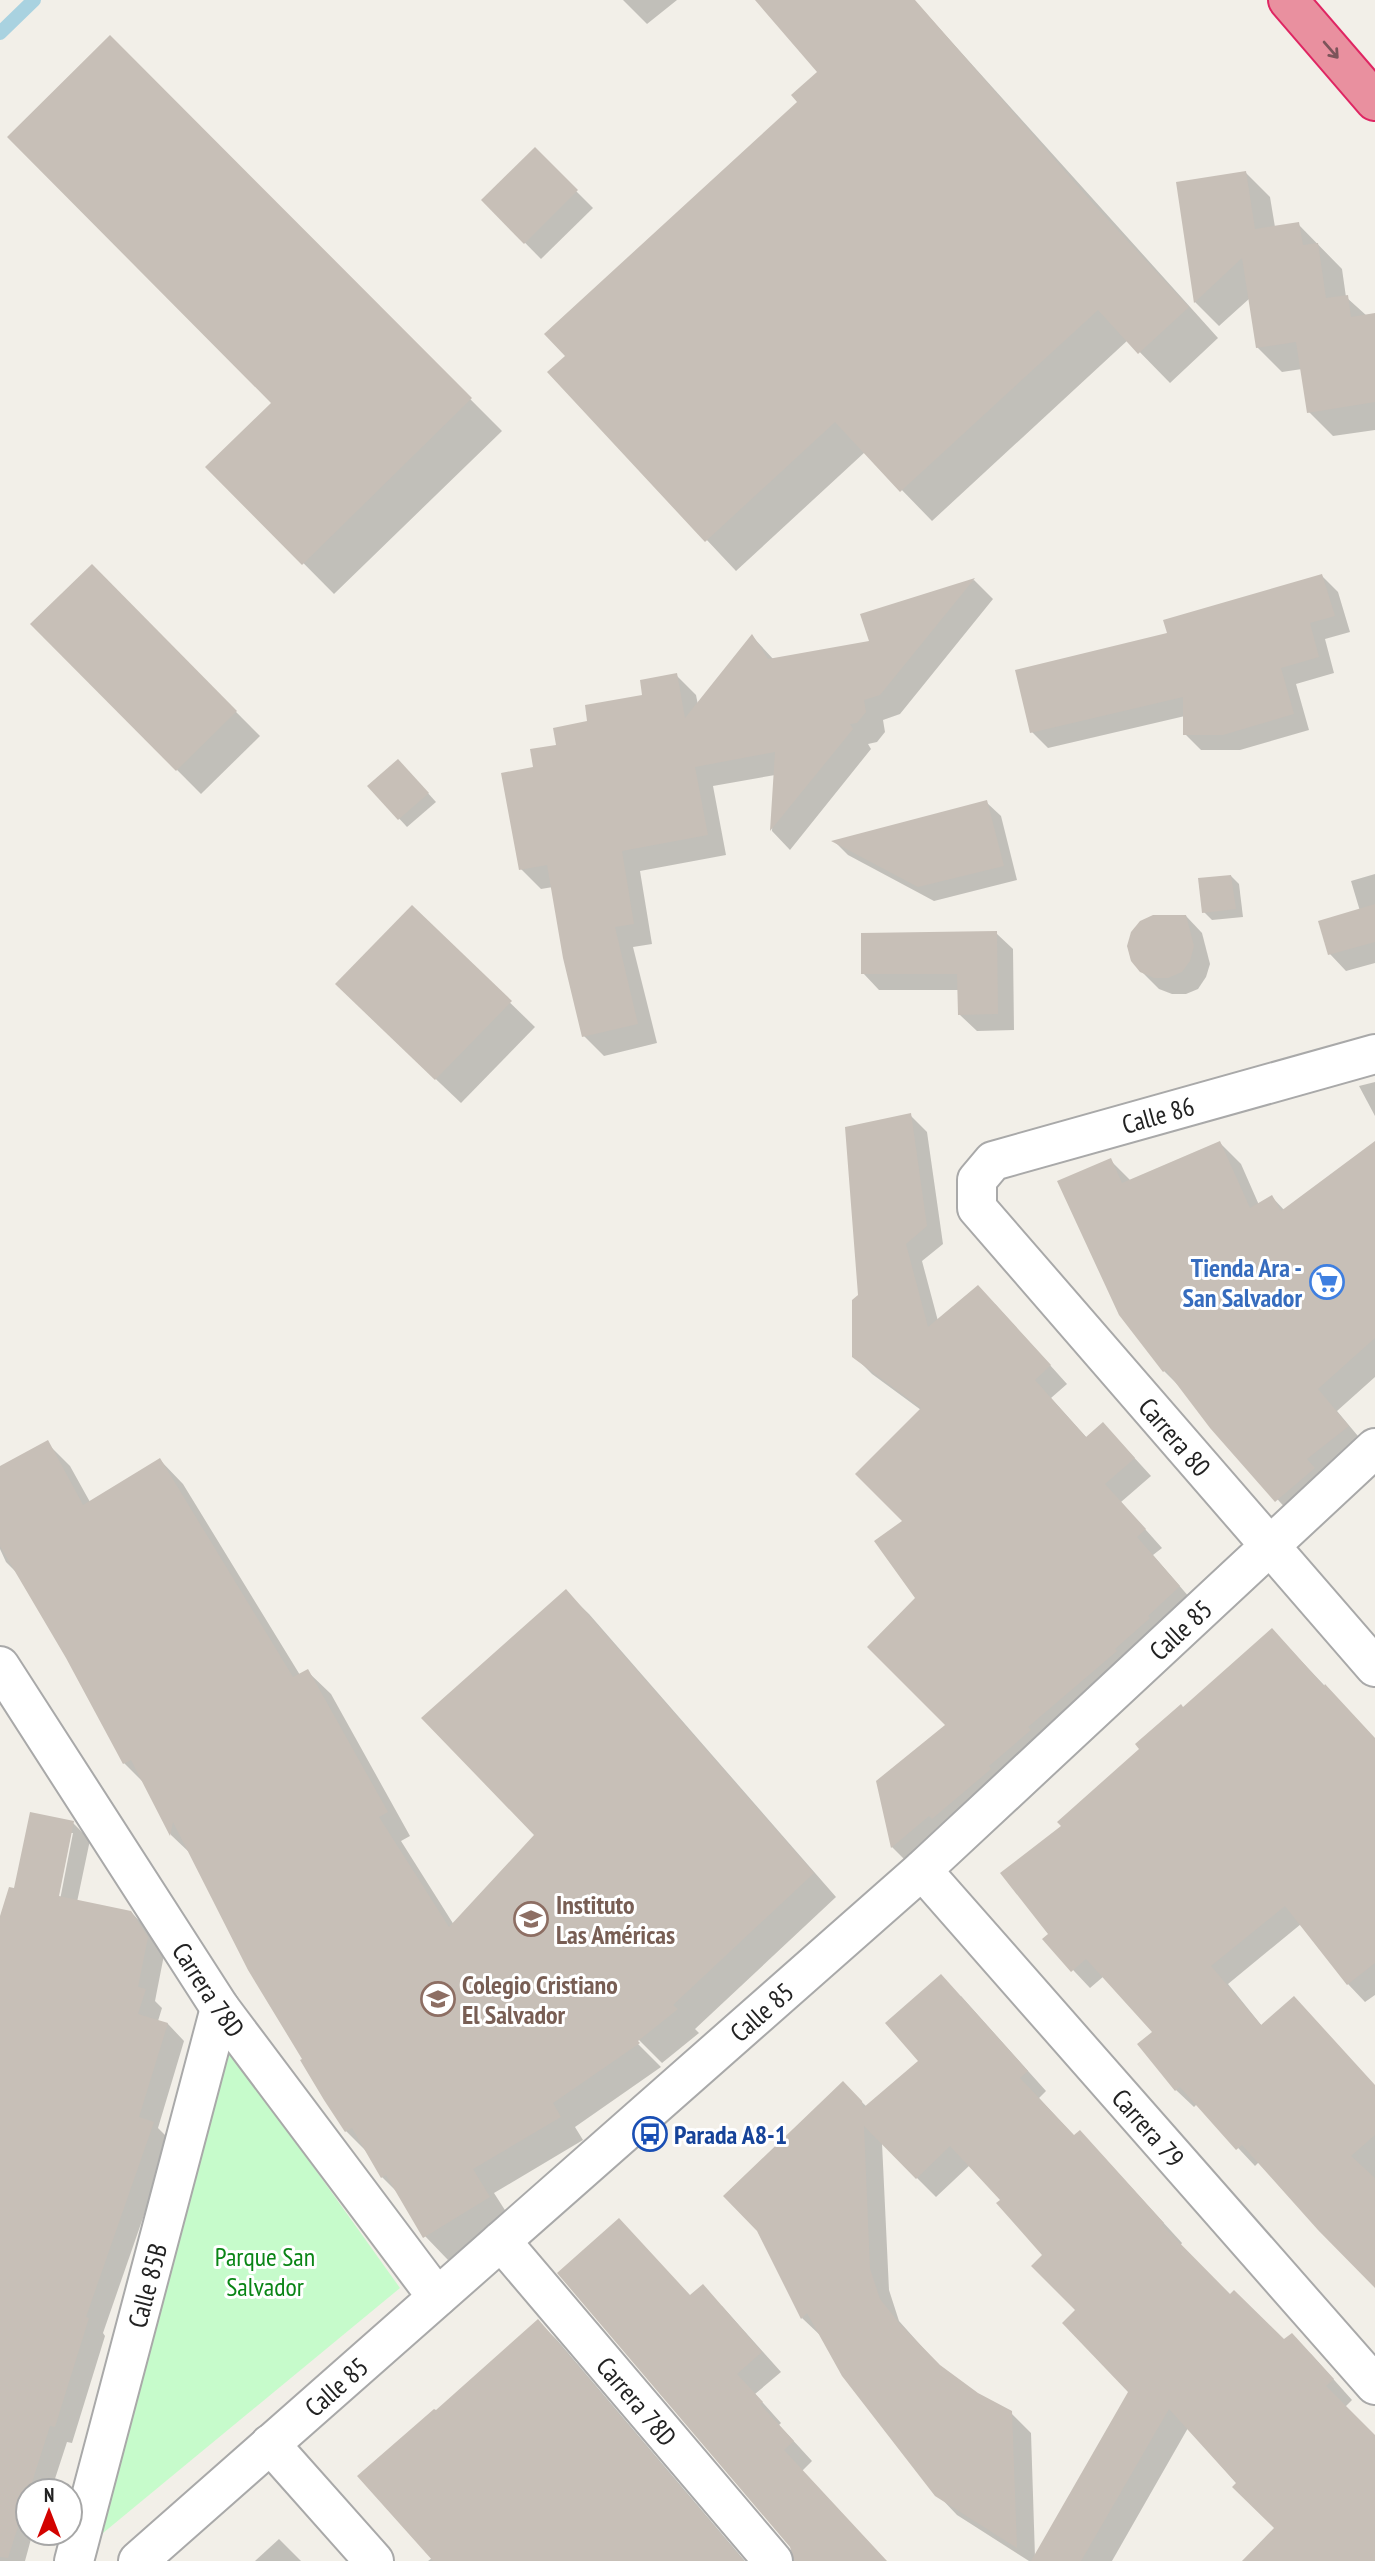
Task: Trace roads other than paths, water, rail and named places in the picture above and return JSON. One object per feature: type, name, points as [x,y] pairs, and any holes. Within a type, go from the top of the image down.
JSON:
[{"type":"highway","points":[[1288,0],[1375,100]]},
{"type":"street","name":"Calle 86","points":[[977,1208],[977,1180],[993,1161],[1375,1054]]},
{"type":"street","name":"Carrera 80","points":[[977,1208],[1375,1667]]},
{"type":"street","name":"Calle 85","points":[[138,2561],[922,1871],[1375,1448]]},
{"type":"street","name":"Carrera 78D","points":[[0,1668],[220,2008],[437,2297]]},
{"type":"street","name":"Carrera 79","points":[[922,1871],[1375,2385]]},
{"type":"street","name":"Calle 85B","points":[[74,2561],[220,2008]]},
{"type":"street","name":"Carrera 78D","points":[[501,2241],[773,2561]]},
{"type":"street","points":[[270,2444],[374,2561]]},
{"type":"waterway","points":[[0,33],[34,0]]},
{"type":"place","name":"Tienda Ara - San Salvador","points":[[1327,1282]]},
{"type":"place","name":"Instituto Las Américas","points":[[531,1919]]},
{"type":"place","name":"Colegio Cristiano El Salvador","points":[[438,1999]]},
{"type":"place","name":"Parada A8-1","points":[[650,2134]]},
{"type":"park label","name":"Parque San Salvador","points":[[265,2271]]}]
